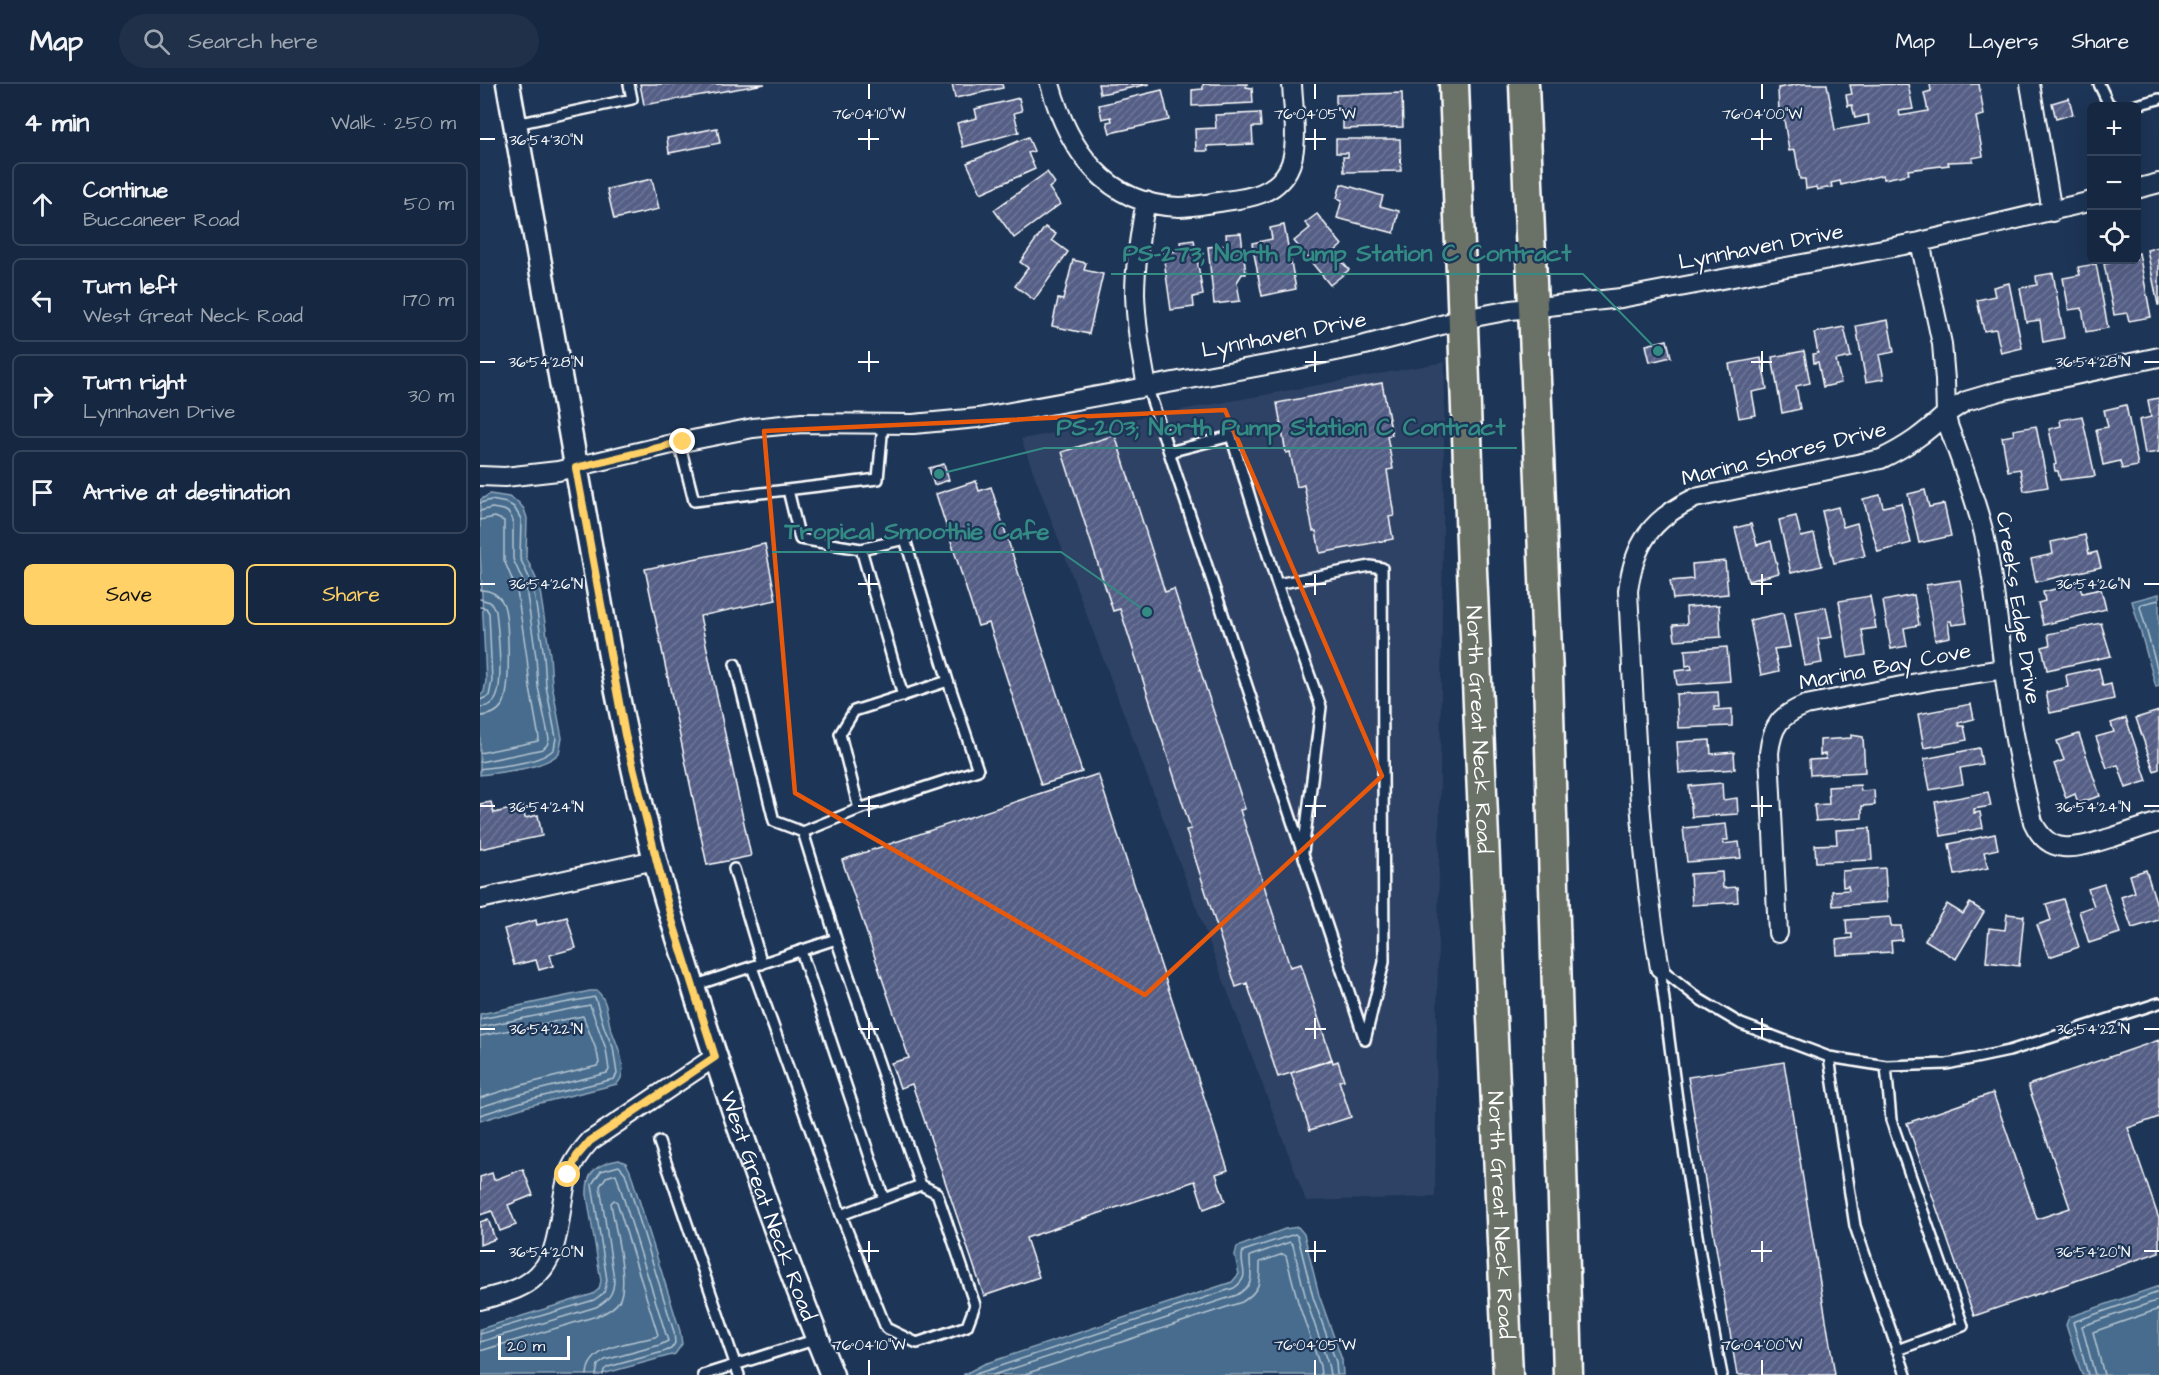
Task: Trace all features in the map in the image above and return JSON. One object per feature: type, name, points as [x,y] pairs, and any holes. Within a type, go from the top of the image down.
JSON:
[{"type":"main road","name":"North Great Neck Road","points":[[1454,84],[1472,570],[1508,1375]]},
{"type":"main road","points":[[1524,84],[1549,700],[1568,1375]]},
{"type":"street","name":"West Great Neck Road","points":[[508,84],[625,735],[655,860],[715,1057],[789,1269],[832,1375]]},
{"type":"street","points":[[1050,84],[1071,140],[1086,162],[1105,181],[1123,192],[1146,201],[1181,207],[1250,198],[1267,191],[1281,180],[1295,152],[1292,84]]},
{"type":"street","points":[[2030,84],[2052,212]]},
{"type":"street","points":[[2141,188],[2159,183]]},
{"type":"street","points":[[1146,201],[1138,244],[1135,292],[1138,341],[1147,386]]},
{"type":"street","name":"Lynnhaven Drive","points":[[480,476],[505,477],[576,468],[679,442],[802,423],[913,424],[978,418],[1354,348],[1464,319],[1621,298],[1920,242],[2087,202]]},
{"type":"street","points":[[1920,242],[1942,344],[1946,414]]},
{"type":"street","points":[[1946,414],[1966,401],[2000,391],[2159,357]]},
{"type":"street","name":"Creeks Edge Drive","points":[[1946,414],[1977,505],[1984,535],[1996,600],[2016,748],[2037,831],[2047,842],[2061,848],[2076,848],[2159,822]]},
{"type":"street","name":"Marina Shores Drive","points":[[1660,968],[1641,830],[1628,591],[1631,568],[1639,545],[1656,522],[1675,507],[1695,498],[1881,459],[1906,447],[1925,434],[1946,414]]},
{"type":"street","name":"Marina Bay Cove","points":[[1778,933],[1768,753],[1770,737],[1778,722],[1790,711],[1806,705],[1937,679],[2004,669]]},
{"type":"street","points":[[480,899],[655,860]]},
{"type":"street","points":[[480,1300],[517,1289],[534,1278],[548,1262],[556,1244],[568,1175],[577,1156],[590,1141],[715,1057]]},
{"type":"lane","points":[[515,124],[632,99],[629,84]]},
{"type":"lane","points":[[2099,84],[2110,102]]},
{"type":"lane","points":[[2141,104],[2159,99]]},
{"type":"lane","points":[[1147,386],[1365,1040],[1384,963],[1382,568],[1370,566],[1277,584]]},
{"type":"lane","points":[[679,442],[694,501],[878,479],[883,424]]},
{"type":"lane","points":[[1169,452],[1231,436],[1277,584],[1321,707],[1303,854]]},
{"type":"lane","points":[[735,664],[774,821],[804,832],[860,809],[978,770],[905,539],[861,549],[800,538],[788,490]]},
{"type":"lane","points":[[861,549],[903,696]]},
{"type":"lane","points":[[860,809],[840,734],[854,711],[948,681]]},
{"type":"lane","points":[[734,869],[757,965],[841,1215],[886,1328],[917,1343],[968,1326],[975,1305],[937,1193],[921,1185],[836,939],[804,832]]},
{"type":"lane","points":[[693,986],[836,939]]},
{"type":"lane","points":[[801,951],[884,1199]]},
{"type":"lane","points":[[1660,968],[1699,999],[1741,1024],[1829,1057],[1886,1066],[1947,1064],[2009,1051],[2159,1003]]},
{"type":"lane","points":[[1660,968],[1706,1295],[1722,1375]]},
{"type":"lane","points":[[1829,1057],[1855,1226],[1906,1375]]},
{"type":"lane","points":[[1886,1066],[1891,1120],[1963,1326],[1897,1350]]},
{"type":"lane","points":[[658,1142],[739,1375]]},
{"type":"lane","points":[[841,1215],[921,1185]]},
{"type":"lane","points":[[703,1375],[817,1339]]},
{"type":"highlighted area","points":[[1225,410],[1382,776],[1145,995],[795,793],[764,431]]},
{"type":"shaded area","points":[[1445,362],[1435,1197],[1306,1201],[1021,439]]},
{"type":"water","points":[[490,494],[509,497],[518,502],[527,518],[526,557],[539,585],[550,655],[552,685],[562,738],[559,753],[543,763],[522,769],[480,775],[480,696],[484,692],[486,681],[480,500]]},
{"type":"water","points":[[2159,594],[2159,686],[2156,687],[2132,601]]},
{"type":"water","points":[[597,991],[603,998],[621,1055],[623,1071],[617,1084],[528,1106],[480,1121],[480,1014]]},
{"type":"water","points":[[619,1160],[626,1163],[630,1171],[680,1331],[682,1344],[675,1354],[599,1375],[480,1375],[480,1329],[593,1294],[599,1289],[601,1281],[587,1195],[588,1180],[594,1170],[604,1164]]},
{"type":"water","points":[[1298,1227],[1304,1234],[1319,1295],[1342,1360],[1343,1375],[963,1375],[984,1364],[1232,1282],[1239,1274],[1235,1255],[1237,1247],[1285,1229]]},
{"type":"water","points":[[2159,1286],[2159,1375],[2082,1375],[2066,1325],[2069,1317]]},
{"type":"building","points":[[640,84],[765,84],[644,105]]},
{"type":"building","points":[[952,84],[1002,84],[1003,88],[955,98]]},
{"type":"building","points":[[1098,84],[1150,84],[1100,94]]},
{"type":"building","points":[[1203,84],[1246,84],[1246,87],[1252,88],[1253,103],[1192,106],[1192,90],[1203,89]]},
{"type":"building","points":[[1801,84],[1827,84],[1835,130],[1869,124],[1868,115],[1855,118],[1852,105],[1848,106],[1846,95],[1852,94],[1850,85],[1908,84],[1913,109],[1899,111],[1900,116],[1928,111],[1924,93],[1931,91],[1930,84],[1979,84],[1984,115],[1976,117],[1983,156],[1972,158],[1973,161],[1948,162],[1949,165],[1908,170],[1909,174],[1884,179],[1883,175],[1841,185],[1840,181],[1831,183],[1832,187],[1817,190],[1816,187],[1806,189],[1805,179],[1800,179],[1795,150],[1789,151],[1783,113],[1779,113],[1778,88]]},
{"type":"building","points":[[1162,90],[1169,120],[1110,133],[1107,122],[1112,121],[1111,117],[1102,119],[1099,105]]},
{"type":"building","points":[[1402,93],[1403,127],[1343,129],[1343,114],[1350,113],[1350,110],[1336,110],[1336,95]]},
{"type":"building","points":[[1019,98],[1022,111],[1014,113],[1019,132],[963,147],[957,123],[977,118],[975,109]]},
{"type":"building","points":[[2069,98],[2073,114],[2056,119],[2052,103]]},
{"type":"building","points":[[1260,113],[1261,127],[1252,127],[1253,144],[1207,146],[1208,151],[1196,151],[1195,129],[1216,128],[1215,115]]},
{"type":"building","points":[[717,128],[720,143],[669,153],[667,138]]},
{"type":"building","points":[[1028,137],[1034,151],[1028,153],[1035,169],[981,193],[967,163]]},
{"type":"building","points":[[1336,139],[1400,139],[1401,171],[1344,172],[1343,157],[1348,157],[1348,153],[1336,153]]},
{"type":"building","points":[[1047,172],[1055,183],[1049,188],[1060,204],[1014,238],[994,210]]},
{"type":"building","points":[[652,179],[659,209],[614,219],[607,189]]},
{"type":"building","points":[[1341,184],[1383,196],[1380,206],[1399,211],[1394,233],[1337,218],[1342,200],[1337,198]]},
{"type":"building","points":[[1317,214],[1342,245],[1334,252],[1349,270],[1330,285],[1294,241],[1310,228],[1305,223]]},
{"type":"building","points":[[1284,225],[1296,289],[1262,296],[1252,243],[1272,239],[1270,228]]},
{"type":"building","points":[[1045,227],[1056,234],[1052,240],[1068,252],[1034,300],[1015,286],[1028,268],[1020,262]]},
{"type":"building","points":[[1241,233],[1246,274],[1242,274],[1237,282],[1240,301],[1214,304],[1208,247],[1227,245],[1226,234]]},
{"type":"building","points":[[1194,240],[1203,295],[1193,297],[1194,307],[1171,310],[1163,253],[1182,250],[1180,242]]},
{"type":"building","points":[[2159,247],[2159,305],[2158,305],[2147,250]]},
{"type":"building","points":[[1073,260],[1086,263],[1084,270],[1103,274],[1089,334],[1052,326],[1058,299],[1063,300]]},
{"type":"building","points":[[2096,264],[2108,328],[2086,332],[2082,308],[2069,310],[2063,278],[2080,275],[2078,267]]},
{"type":"building","points":[[2104,264],[2141,264],[2151,317],[2129,321],[2127,313],[2114,315]]},
{"type":"building","points":[[2053,273],[2064,338],[2043,342],[2040,320],[2026,322],[2020,288],[2037,285],[2036,276]]},
{"type":"building","points":[[2009,283],[2022,348],[2001,353],[1996,329],[1984,331],[1977,300],[1995,296],[1993,287]]},
{"type":"building","points":[[1888,320],[1894,352],[1879,355],[1884,379],[1866,382],[1856,326]]},
{"type":"building","points":[[1844,327],[1851,357],[1836,360],[1841,383],[1823,387],[1818,362],[1814,363],[1813,354],[1818,353],[1814,333]]},
{"type":"building","points":[[1667,340],[1671,357],[1650,362],[1646,345]]},
{"type":"building","points":[[1804,351],[1810,383],[1796,386],[1800,409],[1782,413],[1772,357]]},
{"type":"building","points":[[1761,358],[1767,389],[1752,392],[1756,415],[1739,418],[1729,364]]},
{"type":"building","points":[[1382,383],[1392,435],[1387,436],[1393,469],[1387,470],[1394,516],[1389,517],[1393,539],[1320,553],[1304,485],[1297,487],[1290,452],[1286,453],[1277,403]]},
{"type":"building","points":[[2159,398],[2159,452],[2145,454],[2139,420],[2151,417],[2148,400]]},
{"type":"building","points":[[2126,405],[2138,466],[2122,469],[2120,461],[2103,465],[2096,429],[2108,427],[2104,410]]},
{"type":"building","points":[[2082,416],[2095,476],[2060,480],[2058,471],[2055,471],[2054,465],[2056,464],[2049,429],[2061,426],[2060,420]]},
{"type":"building","points":[[2036,426],[2048,487],[2024,491],[2020,469],[2008,471],[2002,437],[2014,435],[2013,430]]},
{"type":"building","points":[[1115,435],[1165,592],[1174,589],[1245,809],[1240,810],[1290,967],[1301,964],[1332,1060],[1278,1077],[1247,983],[1236,987],[1186,830],[1191,829],[1120,609],[1113,611],[1062,452]]},
{"type":"building","points":[[944,464],[949,480],[934,485],[929,468]]},
{"type":"building","points":[[976,481],[979,491],[991,487],[1082,772],[1041,785],[989,623],[978,626],[936,494]]},
{"type":"building","points":[[1925,490],[1929,507],[1944,504],[1951,536],[1919,543],[1908,494]]},
{"type":"building","points":[[1880,495],[1883,507],[1901,503],[1911,543],[1878,552],[1863,499]]},
{"type":"building","points":[[1838,507],[1843,527],[1857,523],[1865,556],[1834,563],[1822,511]]},
{"type":"building","points":[[1796,516],[1801,537],[1814,534],[1822,566],[1791,573],[1779,520]]},
{"type":"building","points":[[1751,524],[1757,545],[1771,541],[1779,573],[1748,581],[1735,528]]},
{"type":"building","points":[[2085,535],[2089,554],[2097,552],[2101,567],[2036,582],[2031,559],[2053,554],[2051,542]]},
{"type":"building","points":[[765,544],[776,600],[700,616],[751,856],[707,865],[645,569]]},
{"type":"building","points":[[1725,561],[1728,594],[1673,599],[1670,581],[1693,579],[1692,564]]},
{"type":"building","points":[[1960,580],[1967,623],[1952,625],[1951,621],[1948,621],[1950,637],[1935,640],[1926,585]]},
{"type":"building","points":[[2079,583],[2082,593],[2101,589],[2106,609],[2043,625],[2038,603],[2045,601],[2043,592]]},
{"type":"building","points":[[1914,595],[1919,625],[1904,628],[1907,646],[1891,649],[1883,601]]},
{"type":"building","points":[[1870,596],[1876,628],[1862,630],[1866,655],[1848,658],[1839,601]]},
{"type":"building","points":[[1719,605],[1721,637],[1675,640],[1673,625],[1687,624],[1686,607]]},
{"type":"building","points":[[1826,607],[1832,637],[1818,639],[1822,663],[1805,666],[1795,612]]},
{"type":"building","points":[[1783,613],[1790,647],[1774,649],[1779,671],[1761,675],[1750,620]]},
{"type":"building","points":[[2101,623],[2111,656],[2047,670],[2042,647],[2050,645],[2048,634]]},
{"type":"building","points":[[1727,647],[1730,681],[1677,685],[1675,671],[1692,669],[1691,665],[1686,666],[1685,650]]},
{"type":"building","points":[[2099,668],[2103,686],[2111,684],[2114,699],[2050,713],[2046,692],[2068,687],[2066,675]]},
{"type":"building","points":[[1718,692],[1719,707],[1714,707],[1714,710],[1732,709],[1732,726],[1678,728],[1676,694]]},
{"type":"building","points":[[1971,704],[1974,719],[1958,723],[1959,726],[1964,726],[1967,740],[1924,748],[1918,714]]},
{"type":"building","points":[[2159,711],[2159,769],[2154,771],[2136,718]]},
{"type":"building","points":[[2126,718],[2147,781],[2126,788],[2118,765],[2107,768],[2096,737],[2114,732],[2111,723]]},
{"type":"building","points":[[2079,734],[2100,796],[2078,803],[2075,794],[2066,798],[2054,764],[2064,760],[2057,741]]},
{"type":"building","points":[[1851,735],[1863,737],[1865,772],[1810,775],[1809,760],[1826,759],[1825,754],[1820,755],[1820,740],[1851,738]]},
{"type":"building","points":[[1710,740],[1711,754],[1734,752],[1735,769],[1679,773],[1677,742]]},
{"type":"building","points":[[1979,748],[1982,764],[1960,768],[1963,784],[1930,790],[1924,759]]},
{"type":"building","points":[[1098,774],[1228,1170],[1216,1174],[1225,1201],[1204,1209],[1195,1181],[1026,1238],[1039,1277],[984,1296],[912,1084],[900,1088],[891,1063],[909,1058],[842,860]]},
{"type":"building","points":[[1722,783],[1723,800],[1737,798],[1738,814],[1692,817],[1689,786]]},
{"type":"building","points":[[1860,785],[1861,791],[1874,790],[1875,805],[1862,806],[1862,818],[1816,821],[1814,805],[1829,804],[1828,787]]},
{"type":"building","points":[[1988,792],[1991,806],[1974,809],[1974,813],[1980,812],[1983,828],[1941,836],[1935,802]]},
{"type":"building","points":[[491,802],[494,813],[523,806],[525,818],[538,815],[542,836],[480,849],[480,804]]},
{"type":"building","points":[[1726,824],[1728,840],[1723,840],[1723,844],[1739,842],[1741,858],[1687,862],[1683,828]]},
{"type":"building","points":[[1870,828],[1872,860],[1816,862],[1815,845],[1837,844],[1836,830]]},
{"type":"building","points":[[1995,834],[1998,849],[1984,852],[1988,868],[1955,875],[1949,844]]},
{"type":"building","points":[[1885,868],[1887,902],[1833,906],[1832,891],[1849,890],[1848,886],[1843,887],[1842,871]]},
{"type":"building","points":[[2146,870],[2159,912],[2159,920],[2132,928],[2121,897],[2135,892],[2130,875]]},
{"type":"building","points":[[1722,872],[1723,888],[1737,887],[1738,902],[1692,905],[1690,874]]},
{"type":"building","points":[[2104,884],[2120,933],[2089,943],[2079,911],[2094,906],[2088,889]]},
{"type":"building","points":[[2063,899],[2079,947],[2049,957],[2037,925],[2051,920],[2046,904]]},
{"type":"building","points":[[1970,903],[1984,912],[1956,959],[1925,940],[1947,904],[1963,914]]},
{"type":"building","points":[[2007,914],[2024,916],[2019,966],[1986,962],[1989,928],[2005,930]]},
{"type":"building","points":[[567,917],[576,948],[550,955],[553,966],[539,970],[536,960],[514,965],[504,929],[536,920],[537,925]]},
{"type":"building","points":[[1890,917],[1891,926],[1901,926],[1902,940],[1891,941],[1892,952],[1837,955],[1836,940],[1852,938],[1852,934],[1847,934],[1846,920]]},
{"type":"building","points":[[2159,1040],[2159,1117],[2128,1128],[2159,1219],[2159,1252],[1974,1316],[1907,1123],[1993,1093],[2037,1219],[2070,1208],[2028,1085]]},
{"type":"building","points":[[1332,1059],[1333,1063],[1338,1061],[1344,1080],[1339,1081],[1351,1117],[1310,1130],[1291,1073]]},
{"type":"building","points":[[1784,1062],[1835,1375],[1737,1375],[1688,1077]]},
{"type":"building","points":[[523,1169],[533,1195],[508,1205],[516,1225],[500,1231],[492,1211],[480,1215],[480,1177],[492,1173],[494,1180]]},
{"type":"building","points":[[488,1219],[495,1239],[480,1245],[480,1222]]},
{"type":"place","name":"PS-273; North Pump Station C Contract","points":[[1658,351]]},
{"type":"place","name":"PS-203; North Pump Station C Contract","points":[[939,474]]},
{"type":"place","name":"Tropical Smoothie Cafe","points":[[1147,612]]},
{"type":"route","points":[[568,1175],[577,1156],[590,1141],[715,1057],[655,860],[625,735],[576,468],[683,442]]}]
